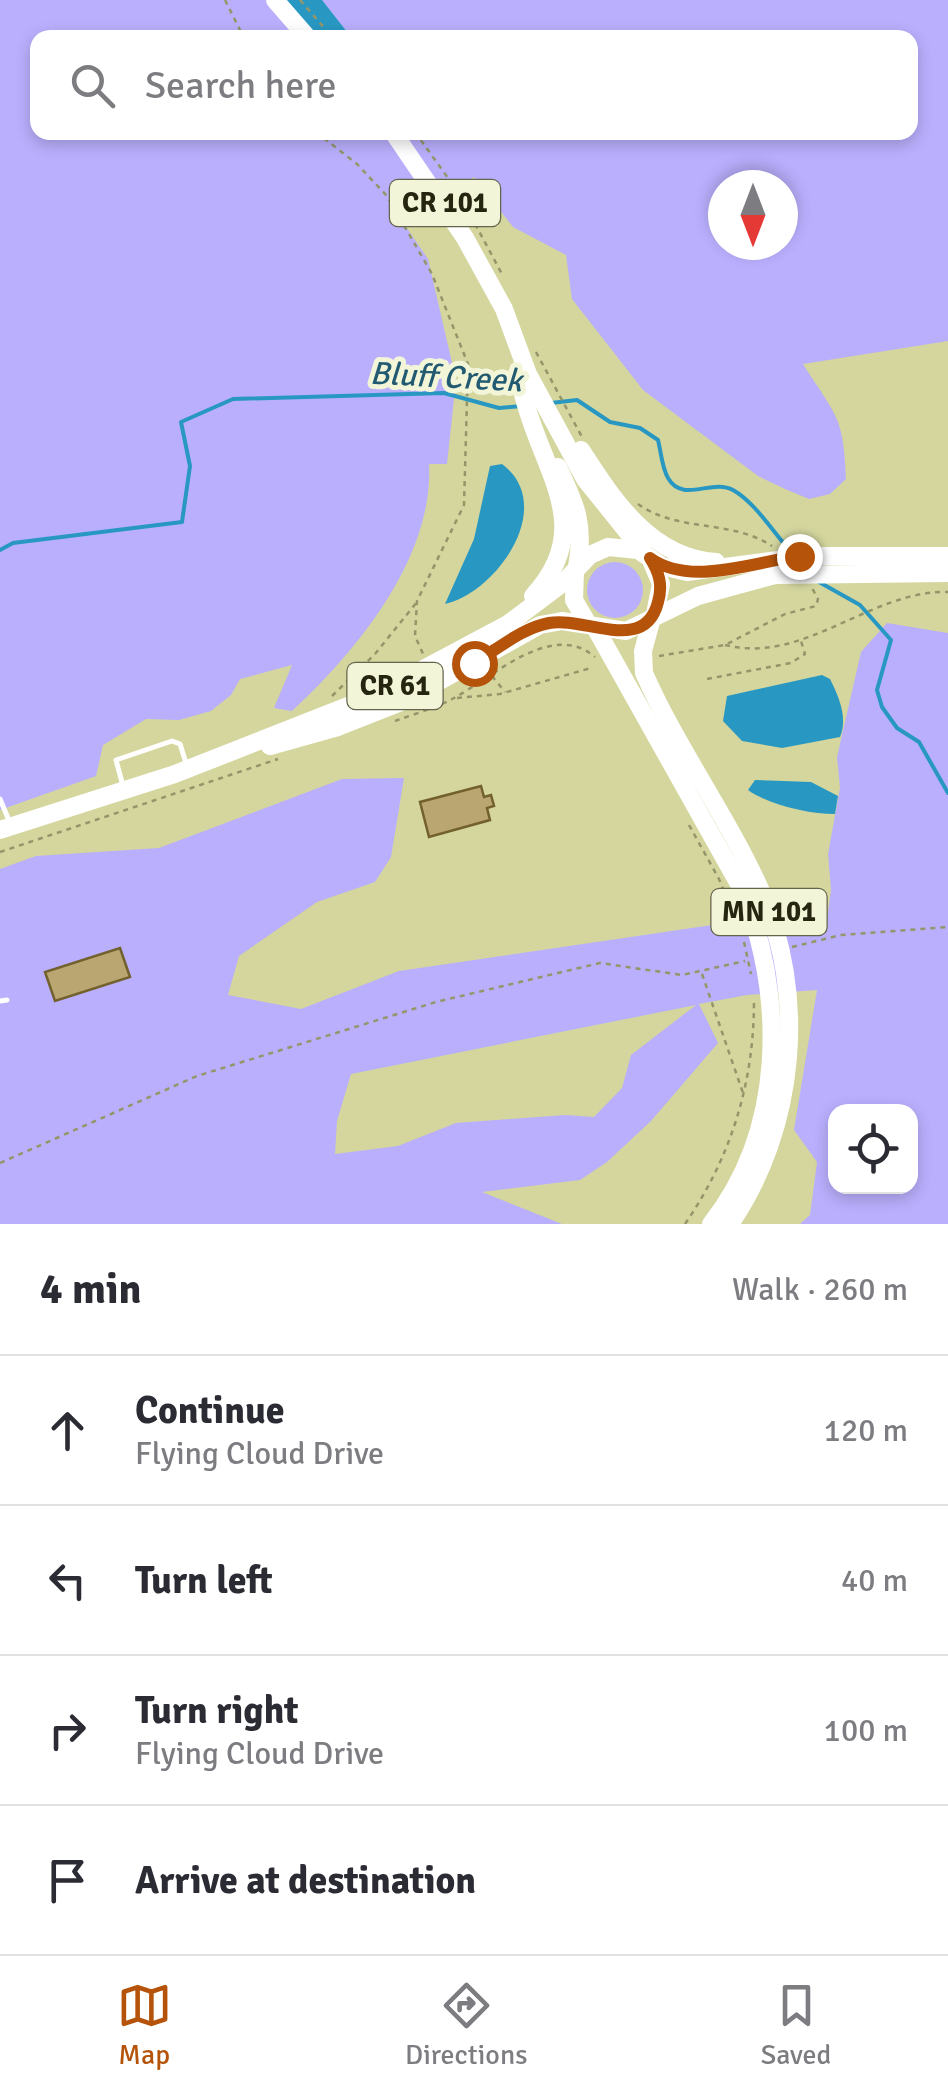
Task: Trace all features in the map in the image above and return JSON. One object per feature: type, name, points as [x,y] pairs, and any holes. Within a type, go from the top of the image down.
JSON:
[{"type":"main road","points":[[275,0],[301,30]]},
{"type":"main road","name":"CR 101","points":[[399,140],[444,202],[504,309],[562,438]]},
{"type":"main road","name":"CR 101","points":[[487,280],[524,394],[562,438]]},
{"type":"main road","points":[[562,438],[665,550],[700,561],[764,556],[948,556]]},
{"type":"main road","points":[[562,438],[604,508],[648,556],[661,584],[653,616]]},
{"type":"main road","points":[[562,438],[580,512],[582,538],[574,600],[592,626]]},
{"type":"main road","points":[[448,657],[519,609],[546,582],[560,559],[565,516],[562,438]]},
{"type":"main road","name":"CR 61","points":[[192,767],[350,707],[430,667],[508,624],[608,547],[626,547],[668,569],[686,572],[764,556]]},
{"type":"main road","name":"CR 61","points":[[6,828],[192,767],[372,715],[424,691],[540,625],[626,631],[718,588],[775,576],[948,573]]},
{"type":"main road","name":"MN 101","points":[[653,616],[643,651],[644,673],[760,890],[782,959],[788,997],[787,1069],[779,1111],[758,1176],[730,1224]]},
{"type":"main road","name":"MN 101","points":[[592,626],[744,893],[760,934],[770,986],[773,1040],[765,1102],[742,1172],[712,1224]]},
{"type":"lane","points":[[124,789],[116,760],[125,754],[172,740],[180,744],[192,767]]},
{"type":"lane","points":[[0,799],[6,828]]},
{"type":"path","points":[[225,0],[240,30]]},
{"type":"path","points":[[300,0],[326,30]]},
{"type":"path","points":[[326,140],[357,164],[387,196],[432,274],[468,364],[464,506],[418,600],[388,640],[327,702]]},
{"type":"path","points":[[628,497],[681,524],[745,532],[764,556]]},
{"type":"path","points":[[724,645],[785,614],[817,605],[816,593],[802,577]]},
{"type":"path","points":[[659,656],[724,645],[764,648],[801,640],[886,604],[918,594],[948,592]]},
{"type":"path","points":[[418,600],[415,636],[430,667]]},
{"type":"path","points":[[707,678],[800,659],[805,654],[801,640]]},
{"type":"path","points":[[384,724],[455,698],[493,674],[560,643],[581,647],[600,662]]},
{"type":"path","points":[[455,698],[506,693],[591,668]]},
{"type":"path","points":[[493,674],[496,686],[506,693]]},
{"type":"path","points":[[0,852],[290,756]]},
{"type":"path","points":[[687,822],[729,902],[752,979]]},
{"type":"path","points":[[819,940],[948,927]]},
{"type":"path","points":[[0,1163],[197,1076],[436,1002],[600,963],[678,975],[720,968]]},
{"type":"path","points":[[702,973],[744,1095]]},
{"type":"path","points":[[685,1224],[722,1160],[744,1095],[754,997]]},
{"type":"shaded area","points":[[0,0],[948,0],[948,341],[803,364],[836,417],[843,441],[846,479],[830,494],[809,499],[758,476],[643,390],[572,299],[566,255],[513,227],[474,177],[406,227],[428,259],[456,380],[447,464],[429,464],[427,499],[419,533],[387,600],[342,660],[292,711],[274,708],[292,665],[240,679],[231,695],[211,711],[179,720],[146,719],[103,745],[96,776],[0,810]]},
{"type":"shaded area","points":[[615,562],[634,571],[643,590],[634,609],[615,618],[596,609],[587,590],[596,571]]},
{"type":"shaded area","points":[[887,623],[948,633],[948,1224],[800,1224],[810,1215],[817,1162],[794,1130],[817,990],[747,995],[699,1004],[718,1043],[651,1121],[607,1162],[580,1180],[482,1192],[562,1224],[0,1224],[0,869],[36,856],[159,848],[342,779],[404,778],[391,857],[375,882],[317,902],[239,956],[228,995],[301,1009],[399,971],[760,918],[758,930],[827,919],[831,890],[828,854],[840,788],[837,757],[861,652]],"holes":[[[696,1005],[631,1055],[622,1088],[594,1117],[565,1115],[456,1123],[398,1146],[335,1154],[337,1121],[351,1074]]]},
{"type":"water","points":[[277,0],[322,0],[346,30],[303,30]]},
{"type":"water","points":[[502,464],[518,482],[524,502],[514,546],[483,583],[464,597],[445,604],[474,539],[490,466]]},
{"type":"water","points":[[822,675],[830,679],[841,708],[840,737],[782,748],[742,741],[723,721],[727,696]]},
{"type":"water","points":[[755,780],[811,782],[838,796],[835,814],[767,800],[748,790]]},
{"type":"building","points":[[481,786],[484,797],[491,795],[494,806],[487,808],[490,820],[429,837],[420,802]]},
{"type":"building","points":[[120,948],[130,977],[55,1001],[45,972]]},
{"type":"waterway","name":"Bluff Creek","points":[[0,550],[13,543],[182,522],[190,466],[181,422],[233,399],[444,393],[499,408],[522,406]]},
{"type":"waterway","name":"Bluff Creek","points":[[551,403],[577,400],[610,422],[640,428],[658,440],[664,470],[674,485],[690,490],[733,490],[757,511],[792,553]]},
{"type":"waterway","name":"Bluff Creek","points":[[819,582],[860,605],[891,640],[877,690],[882,707],[897,728],[919,742],[948,793]]},
{"type":"route","points":[[474,663],[521,634],[552,622],[588,624],[619,632],[648,621],[655,614],[661,590],[650,558],[668,569],[686,572],[799,556]]}]
